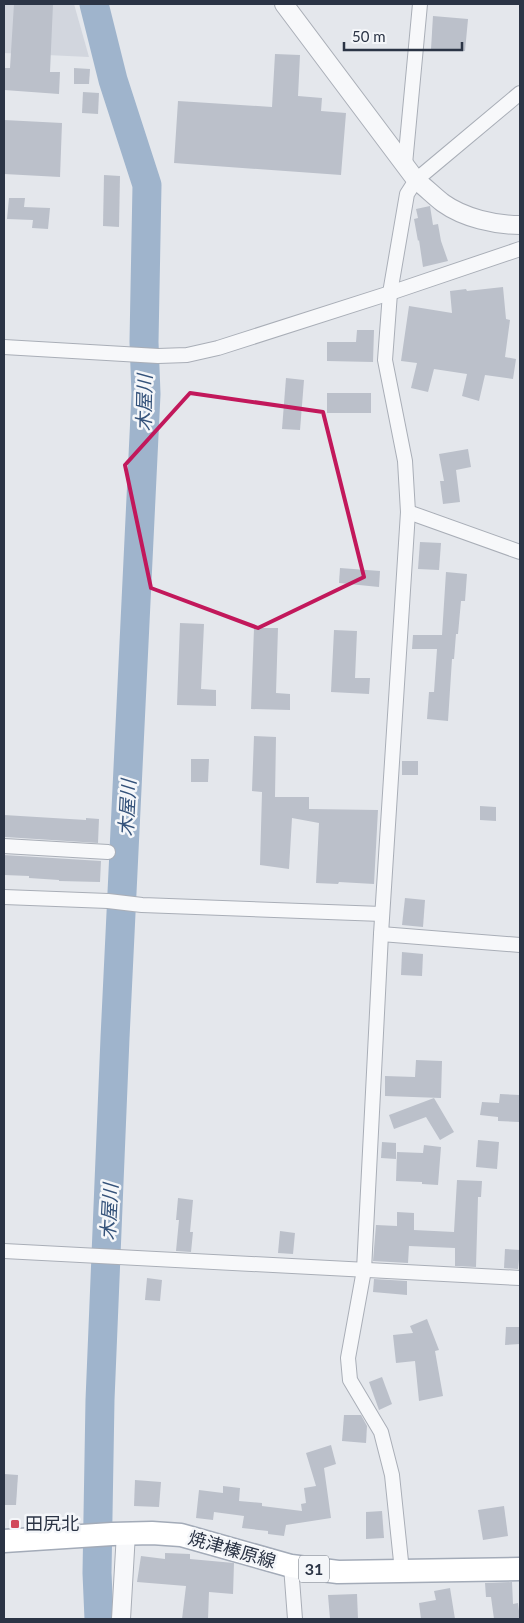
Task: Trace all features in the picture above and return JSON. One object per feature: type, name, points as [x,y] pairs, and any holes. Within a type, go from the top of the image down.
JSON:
[{"type":"main road","name":"焼津榛原線","points":[[4,1541],[119,1534],[181,1535],[291,1566],[338,1572],[520,1569]]},
{"type":"street","points":[[284,4],[416,180],[444,204],[469,216],[520,226]]},
{"type":"street","points":[[405,164],[420,4]]},
{"type":"street","points":[[402,1571],[392,1474],[381,1432],[350,1380],[348,1358],[364,1270],[382,914],[408,512],[405,460],[385,360],[390,293],[407,194],[416,180],[520,93]]},
{"type":"street","points":[[4,347],[158,356],[187,355],[218,348],[520,249]]},
{"type":"street","points":[[408,512],[520,552]]},
{"type":"street","points":[[4,846],[108,852]]},
{"type":"street","points":[[4,897],[108,901],[142,905],[382,914]]},
{"type":"street","points":[[381,934],[520,946]]},
{"type":"street","points":[[4,1252],[520,1278]]},
{"type":"street","points":[[119,1534],[121,1619]]},
{"type":"street","points":[[291,1566],[295,1619]]},
{"type":"highlighted area","points":[[190,393],[323,412],[364,577],[258,628],[151,588],[125,465]]},
{"type":"shaded area","points":[[4,4],[74,4],[89,57],[4,53]]},
{"type":"building","points":[[14,4],[53,4],[50,72],[60,72],[59,94],[4,90],[4,68],[10,68]]},
{"type":"building","points":[[433,16],[468,19],[465,51],[431,49]]},
{"type":"building","points":[[275,54],[300,55],[298,96],[322,98],[321,111],[346,113],[341,175],[174,163],[178,101],[272,107]]},
{"type":"building","points":[[74,68],[90,69],[89,84],[74,84]]},
{"type":"building","points":[[83,92],[99,93],[98,114],[82,113]]},
{"type":"building","points":[[4,120],[62,123],[60,177],[4,174]]},
{"type":"building","points":[[104,175],[120,176],[119,227],[103,226]]},
{"type":"building","points":[[9,198],[25,198],[24,207],[50,208],[48,229],[32,228],[33,220],[7,219]]},
{"type":"building","points":[[430,206],[433,225],[438,224],[441,241],[448,261],[423,267],[414,219],[418,218],[416,209]]},
{"type":"building","points":[[503,287],[506,319],[510,320],[505,357],[516,359],[513,379],[485,375],[479,401],[462,396],[467,374],[434,369],[428,392],[411,388],[417,363],[401,361],[409,306],[452,313],[450,291]]},
{"type":"building","points":[[357,330],[374,330],[373,362],[327,361],[327,342],[356,342]]},
{"type":"building","points":[[286,378],[304,380],[300,430],[282,429]]},
{"type":"building","points":[[327,393],[371,393],[371,413],[327,413]]},
{"type":"building","points":[[468,449],[471,467],[456,470],[460,502],[443,504],[440,481],[444,481],[439,454]]},
{"type":"building","points":[[420,542],[441,543],[439,570],[418,569]]},
{"type":"building","points":[[340,568],[380,571],[379,587],[339,583]]},
{"type":"building","points":[[446,572],[467,574],[465,601],[461,601],[458,634],[456,634],[454,659],[452,659],[448,721],[427,719],[429,692],[434,692],[437,649],[412,649],[413,635],[442,635]]},
{"type":"building","points":[[180,623],[204,624],[201,689],[216,690],[216,706],[177,705]]},
{"type":"building","points":[[254,628],[278,628],[276,693],[290,694],[290,710],[251,709]]},
{"type":"building","points":[[334,630],[357,631],[355,678],[370,678],[369,694],[331,692]]},
{"type":"building","points":[[254,736],[276,737],[275,797],[309,797],[309,809],[378,810],[374,884],[316,883],[319,823],[292,818],[289,869],[260,865],[262,792],[252,791]]},
{"type":"building","points":[[191,759],[209,759],[208,782],[191,782]]},
{"type":"building","points":[[402,761],[418,761],[418,775],[402,775]]},
{"type":"building","points":[[480,806],[496,807],[496,821],[480,820]]},
{"type":"building","points":[[4,815],[86,820],[86,818],[99,819],[98,843],[5,837]]},
{"type":"building","points":[[4,855],[101,861],[100,882],[59,881],[29,878],[29,876],[4,875]]},
{"type":"building","points":[[405,898],[425,900],[423,927],[402,925]]},
{"type":"building","points":[[402,952],[423,954],[422,976],[401,975]]},
{"type":"building","points":[[416,1060],[442,1061],[441,1098],[385,1096],[385,1076],[415,1077]]},
{"type":"building","points":[[500,1094],[520,1095],[519,1122],[498,1121],[498,1117],[480,1115],[482,1102],[499,1103]]},
{"type":"building","points":[[434,1098],[454,1132],[440,1140],[426,1117],[394,1129],[389,1115]]},
{"type":"building","points":[[478,1140],[499,1142],[497,1169],[476,1167]]},
{"type":"building","points":[[382,1142],[396,1143],[396,1159],[381,1158]]},
{"type":"building","points":[[424,1145],[441,1147],[438,1185],[396,1181],[397,1152],[423,1153]]},
{"type":"building","points":[[457,1180],[482,1181],[481,1197],[478,1197],[476,1267],[455,1266],[455,1248],[409,1246],[408,1263],[373,1261],[376,1225],[397,1226],[397,1212],[414,1213],[414,1230],[454,1232]]},
{"type":"building","points":[[178,1198],[193,1200],[190,1232],[193,1232],[191,1252],[176,1251],[179,1220],[176,1220]]},
{"type":"building","points":[[280,1231],[295,1233],[293,1254],[278,1253]]},
{"type":"building","points":[[505,1249],[520,1250],[518,1269],[504,1268]]},
{"type":"building","points":[[147,1278],[162,1280],[160,1301],[145,1300]]},
{"type":"building","points":[[374,1279],[407,1281],[407,1295],[373,1292]]},
{"type":"building","points":[[427,1319],[439,1350],[435,1351],[443,1396],[419,1401],[415,1361],[396,1363],[393,1335],[413,1333],[410,1326]]},
{"type":"building","points":[[506,1327],[520,1327],[520,1344],[505,1345]]},
{"type":"building","points":[[382,1377],[392,1404],[379,1410],[369,1382]]},
{"type":"building","points":[[344,1415],[361,1415],[367,1426],[366,1443],[342,1441]]},
{"type":"building","points":[[331,1445],[336,1464],[324,1468],[331,1518],[286,1525],[284,1536],[268,1534],[268,1531],[242,1528],[244,1516],[214,1512],[213,1520],[196,1518],[199,1490],[223,1493],[223,1486],[240,1488],[239,1501],[262,1503],[262,1506],[302,1511],[301,1504],[306,1503],[304,1488],[316,1486],[306,1453]]},
{"type":"building","points":[[4,1474],[18,1475],[16,1505],[4,1505]]},
{"type":"building","points":[[135,1480],[161,1482],[159,1507],[134,1506]]},
{"type":"building","points":[[504,1506],[508,1536],[483,1540],[478,1510]]},
{"type":"building","points":[[382,1511],[384,1538],[366,1539],[366,1512]]},
{"type":"building","points":[[165,1553],[190,1554],[190,1559],[234,1563],[233,1594],[209,1592],[208,1619],[182,1619],[186,1586],[137,1582],[141,1556],[165,1559]]},
{"type":"building","points":[[512,1582],[513,1604],[518,1603],[520,1619],[494,1619],[491,1597],[486,1597],[485,1583]]},
{"type":"building","points":[[450,1588],[455,1619],[421,1619],[419,1603],[436,1600],[434,1591]]},
{"type":"building","points":[[357,1594],[358,1619],[330,1619],[328,1595]]},
{"type":"waterway","name":"木屋川","points":[[94,4],[113,80],[147,185],[144,342],[146,394],[115,1038],[100,1400],[97,1573],[99,1619]]},
{"type":"place","name":"田尻北","points":[[15,1524]]}]
